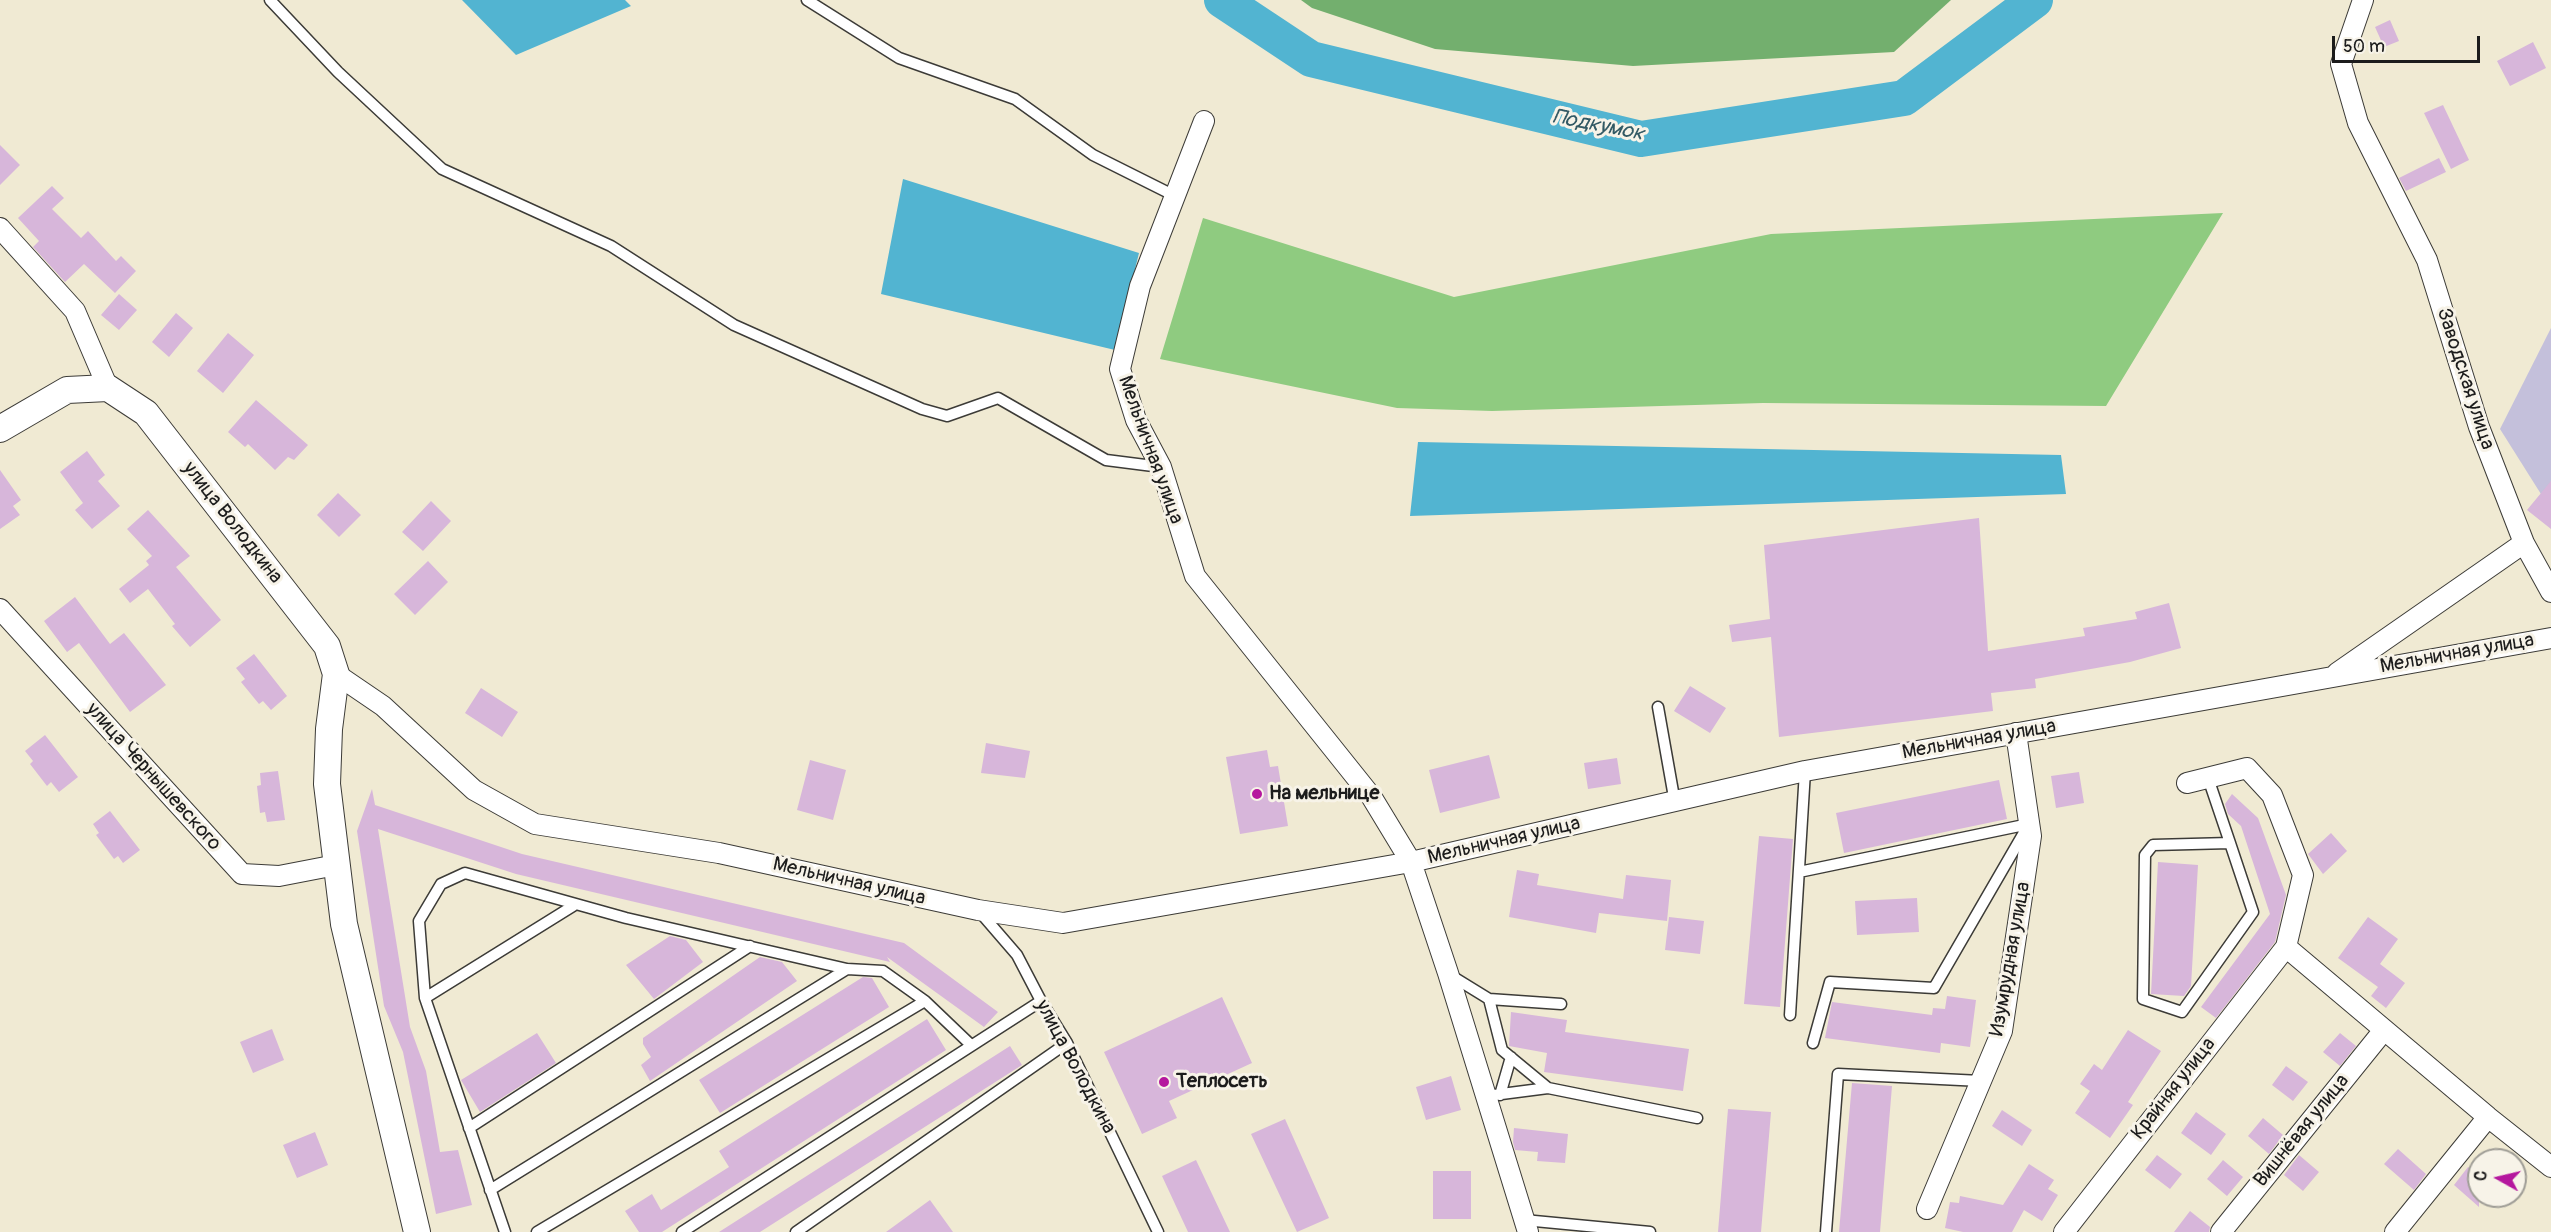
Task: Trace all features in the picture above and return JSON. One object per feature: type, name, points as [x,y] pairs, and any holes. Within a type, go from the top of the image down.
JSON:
[{"type":"street","name":"Заводская улица","points":[[2364,0],[2340,64],[2358,123],[2427,260],[2479,427],[2524,543],[2551,592]]},
{"type":"street","name":"Мельничная улица","points":[[1204,121],[1140,286],[1120,369],[1136,420],[1161,467],[1195,576],[1371,796],[1411,862],[1493,1096],[1526,1226]]},
{"type":"street","points":[[0,228],[75,311],[108,388],[67,390],[0,429]]},
{"type":"street","name":"улица Володкина","points":[[108,388],[146,413],[327,646],[336,674]]},
{"type":"street","points":[[2332,677],[2524,543]]},
{"type":"street","name":"улица Чернышевского","points":[[0,609],[242,874],[279,876],[336,865]]},
{"type":"street","name":"Мельничная улица","points":[[336,674],[383,706],[474,790],[535,824],[719,853],[978,910],[1063,923],[1411,862],[1675,803],[1805,771],[2551,638]]},
{"type":"street","points":[[336,674],[329,729],[327,784],[344,924],[417,1232]]},
{"type":"street","name":"Изумрудная улица","points":[[1927,1209],[2002,1031],[2031,836],[2016,733]]},
{"type":"street","points":[[2187,783],[2247,768],[2272,795],[2303,875],[2286,947],[2551,1167]]},
{"type":"street","name":"Крайняя улица","points":[[2064,1232],[2286,947]]},
{"type":"street","name":"Вишнёвая улица","points":[[2221,1232],[2384,1030]]},
{"type":"street","points":[[2395,1232],[2488,1117]]},
{"type":"lane","points":[[270,0],[339,72],[442,169],[611,246],[734,325],[922,409],[946,416],[998,398],[1106,460],[1161,467]]},
{"type":"lane","points":[[807,0],[899,58],[1015,99],[1093,155],[1175,196]]},
{"type":"lane","points":[[1659,707],[1675,803]]},
{"type":"lane","points":[[1790,1015],[1805,771]]},
{"type":"lane","points":[[2208,778],[2230,843],[2253,912],[2182,1012],[2143,999],[2145,855],[2153,845],[2230,843]]},
{"type":"lane","points":[[1798,872],[2029,824]]},
{"type":"lane","points":[[1814,1043],[1830,982],[1934,988],[2029,824]]},
{"type":"lane","points":[[505,1232],[425,998],[419,921],[441,884],[465,873],[626,918],[847,969],[883,971],[925,1001],[971,1045]]},
{"type":"lane","points":[[425,998],[573,906]]},
{"type":"lane","name":"улица Володкина","points":[[978,910],[1017,955],[1041,1001],[1067,1043],[1158,1232]]},
{"type":"lane","points":[[469,1128],[750,946]]},
{"type":"lane","points":[[490,1190],[847,969]]},
{"type":"lane","points":[[1448,973],[1489,999],[1561,1004]]},
{"type":"lane","points":[[1489,999],[1502,1050],[1548,1088]]},
{"type":"lane","points":[[537,1232],[925,1001]]},
{"type":"lane","points":[[682,1232],[1041,1001]]},
{"type":"lane","points":[[796,1232],[1067,1043]]},
{"type":"lane","points":[[1493,1096],[1511,1057]]},
{"type":"lane","points":[[1826,1232],[1838,1074],[1981,1081]]},
{"type":"lane","points":[[1493,1096],[1548,1088],[1697,1118]]},
{"type":"lane","points":[[1526,1226],[1650,1232]]},
{"type":"shaded area","points":[[2551,328],[2551,510],[2500,429]]},
{"type":"green space","points":[[1301,0],[1951,0],[1894,52],[1633,66],[1435,49],[1312,8]]},
{"type":"green space","points":[[2223,213],[2106,406],[1763,403],[1492,411],[1397,408],[1160,359],[1203,218],[1454,297],[1771,234]]},
{"type":"water","points":[[462,0],[625,0],[631,6],[516,55]]},
{"type":"water","points":[[903,179],[1139,253],[1115,350],[881,294]]},
{"type":"water","points":[[1418,442],[2061,455],[2066,494],[1410,516]]},
{"type":"building","points":[[2390,20],[2399,41],[2384,47],[2375,27]]},
{"type":"building","points":[[2533,42],[2546,68],[2510,86],[2497,61]]},
{"type":"building","points":[[2443,105],[2469,160],[2451,169],[2424,113]]},
{"type":"building","points":[[0,145],[20,165],[0,185]]},
{"type":"building","points":[[2439,158],[2446,172],[2406,191],[2399,178]]},
{"type":"building","points":[[52,186],[64,198],[52,209],[81,238],[88,231],[116,261],[121,256],[136,271],[115,293],[84,264],[65,282],[33,247],[39,241],[18,218]]},
{"type":"building","points":[[119,294],[137,310],[119,330],[101,315]]},
{"type":"building","points":[[176,313],[193,328],[169,357],[152,342]]},
{"type":"building","points":[[228,333],[254,355],[223,393],[197,371]]},
{"type":"building","points":[[256,400],[308,445],[294,460],[288,457],[275,470],[248,444],[245,447],[228,432]]},
{"type":"building","points":[[87,451],[105,475],[98,481],[120,506],[92,529],[75,510],[83,503],[60,472]]},
{"type":"building","points":[[0,470],[21,500],[13,506],[20,515],[0,529]]},
{"type":"building","points":[[2551,481],[2551,529],[2527,510]]},
{"type":"building","points":[[338,493],[361,515],[339,537],[317,515]]},
{"type":"building","points":[[431,501],[451,521],[423,551],[402,532]]},
{"type":"building","points":[[148,510],[190,556],[176,567],[221,620],[190,647],[172,626],[175,624],[148,589],[130,603],[119,589],[149,565],[146,561],[152,556],[127,529]]},
{"type":"building","points":[[1979,518],[1988,651],[2085,636],[2083,628],[2137,619],[2135,612],[2169,603],[2181,648],[2130,662],[2035,679],[2036,688],[1991,693],[1993,711],[1779,737],[1771,637],[1732,642],[1729,625],[1770,619],[1764,545]]},
{"type":"building","points":[[428,561],[448,582],[415,615],[394,594]]},
{"type":"building","points":[[75,597],[110,644],[124,633],[166,685],[130,712],[79,643],[67,652],[44,621]]},
{"type":"building","points":[[254,654],[287,696],[271,710],[263,701],[259,704],[241,682],[245,679],[236,668]]},
{"type":"building","points":[[1690,686],[1726,708],[1710,733],[1674,711]]},
{"type":"building","points":[[481,688],[518,712],[502,737],[465,713]]},
{"type":"building","points":[[45,735],[78,777],[59,792],[51,782],[47,786],[30,764],[33,761],[25,751]]},
{"type":"building","points":[[986,743],[1030,751],[1025,778],[981,773]]},
{"type":"building","points":[[1267,750],[1270,767],[1278,766],[1288,826],[1240,834],[1226,757]]},
{"type":"building","points":[[1489,755],[1500,798],[1440,813],[1429,770]]},
{"type":"building","points":[[1617,758],[1621,784],[1588,789],[1584,763]]},
{"type":"building","points":[[810,760],[846,770],[833,820],[797,810]]},
{"type":"building","points":[[278,771],[285,820],[267,822],[265,812],[260,813],[257,786],[261,785],[260,773]]},
{"type":"building","points":[[2079,772],[2084,803],[2056,808],[2051,776]]},
{"type":"building","points":[[1999,780],[2007,819],[1844,853],[1836,813]]},
{"type":"building","points":[[372,789],[375,805],[522,854],[904,943],[998,1012],[984,1027],[887,957],[890,962],[516,874],[378,829],[410,1027],[426,1071],[440,1152],[458,1150],[472,1205],[436,1214],[403,1052],[384,1006],[357,831]]},
{"type":"building","points":[[2232,794],[2258,818],[2286,895],[2275,942],[2216,1018],[2201,1007],[2270,914],[2241,826],[2228,814],[2225,804]]},
{"type":"building","points":[[110,811],[140,850],[123,863],[118,856],[114,859],[96,835],[99,833],[93,824]]},
{"type":"building","points":[[2331,833],[2347,851],[2323,874],[2308,854]]},
{"type":"building","points":[[1759,836],[1793,839],[1780,1007],[1744,1004]]},
{"type":"building","points":[[2158,862],[2198,865],[2191,986],[2184,996],[2151,994]]},
{"type":"building","points":[[1517,870],[1539,874],[1537,885],[1623,899],[1626,875],[1671,880],[1667,921],[1599,913],[1596,933],[1509,917]]},
{"type":"building","points":[[1917,898],[1919,932],[1857,935],[1855,901]]},
{"type":"building","points":[[1669,917],[1704,921],[1700,954],[1665,950]]},
{"type":"building","points":[[2368,917],[2398,939],[2380,964],[2405,983],[2386,1008],[2371,996],[2378,987],[2338,958]]},
{"type":"building","points":[[670,936],[686,940],[703,962],[654,999],[626,965]]},
{"type":"building","points":[[760,957],[782,962],[797,981],[650,1081],[641,1065],[651,1057],[643,1044],[643,1038]]},
{"type":"building","points":[[863,977],[872,978],[889,1007],[720,1113],[699,1080]]},
{"type":"building","points":[[1947,996],[1976,1000],[1970,1047],[1941,1043],[1940,1053],[1825,1038],[1832,1002],[1932,1015],[1933,1008],[1945,1009]]},
{"type":"building","name":"Теплосеть","points":[[1222,997],[1252,1063],[1169,1101],[1177,1118],[1142,1134],[1104,1052]]},
{"type":"building","points":[[1511,1012],[1567,1020],[1565,1032],[1689,1049],[1683,1091],[1544,1072],[1547,1053],[1509,1046]]},
{"type":"building","points":[[927,1019],[946,1050],[662,1232],[639,1232],[625,1211],[652,1194],[661,1210],[729,1167],[719,1151]]},
{"type":"building","points":[[272,1029],[284,1060],[253,1073],[240,1042]]},
{"type":"building","points":[[2128,1030],[2161,1051],[2128,1102],[2133,1105],[2110,1138],[2075,1113],[2090,1091],[2080,1084],[2094,1064],[2102,1070]]},
{"type":"building","points":[[537,1033],[556,1063],[480,1112],[461,1080]]},
{"type":"building","points":[[2340,1033],[2356,1046],[2340,1066],[2323,1052]]},
{"type":"building","points":[[1010,1046],[1022,1065],[760,1232],[719,1232]]},
{"type":"building","points":[[2286,1066],[2308,1082],[2293,1101],[2272,1085]]},
{"type":"building","points":[[1451,1076],[1461,1110],[1426,1120],[1416,1087]]},
{"type":"building","points":[[1852,1083],[1892,1086],[1880,1232],[1839,1232]]},
{"type":"building","points":[[1728,1109],[1771,1112],[1761,1232],[1718,1232]]},
{"type":"building","points":[[2002,1110],[2032,1130],[2022,1146],[1992,1126]]},
{"type":"building","points":[[2196,1112],[2226,1134],[2211,1155],[2181,1133]]},
{"type":"building","points":[[2263,1118],[2283,1135],[2269,1154],[2248,1136]]},
{"type":"building","points":[[1285,1119],[1329,1218],[1297,1232],[1251,1134]]},
{"type":"building","points":[[1514,1128],[1568,1134],[1565,1163],[1537,1161],[1538,1152],[1515,1150]]},
{"type":"building","points":[[315,1132],[328,1165],[297,1178],[283,1145]]},
{"type":"building","points":[[2398,1149],[2426,1174],[2414,1190],[2384,1164]]},
{"type":"building","points":[[2157,1155],[2182,1174],[2170,1189],[2145,1170]]},
{"type":"building","points":[[2299,1155],[2319,1172],[2303,1191],[2284,1175]]},
{"type":"building","points":[[1196,1160],[1230,1232],[1188,1232],[1162,1176]]},
{"type":"building","points":[[2223,1160],[2243,1177],[2227,1196],[2207,1179]]},
{"type":"building","points":[[2029,1164],[2054,1180],[2048,1189],[2058,1195],[2042,1221],[2024,1210],[2012,1232],[1963,1232],[1945,1228],[1950,1202],[1959,1203],[1960,1196],[2003,1205]]},
{"type":"building","points":[[2467,1168],[2467,1196],[2454,1185]]},
{"type":"building","points":[[1433,1171],[1471,1171],[1471,1219],[1433,1219]]},
{"type":"building","points":[[930,1200],[953,1232],[886,1232]]},
{"type":"building","points":[[2190,1211],[2210,1227],[2209,1232],[2174,1232]]},
{"type":"waterway","name":"Подкумок","points":[[1222,0],[1311,59],[1641,139],[1904,98],[2035,0]]},
{"type":"place","name":"На мельнице","points":[[1257,794]]},
{"type":"place","name":"Теплосеть","points":[[1164,1082]]}]
